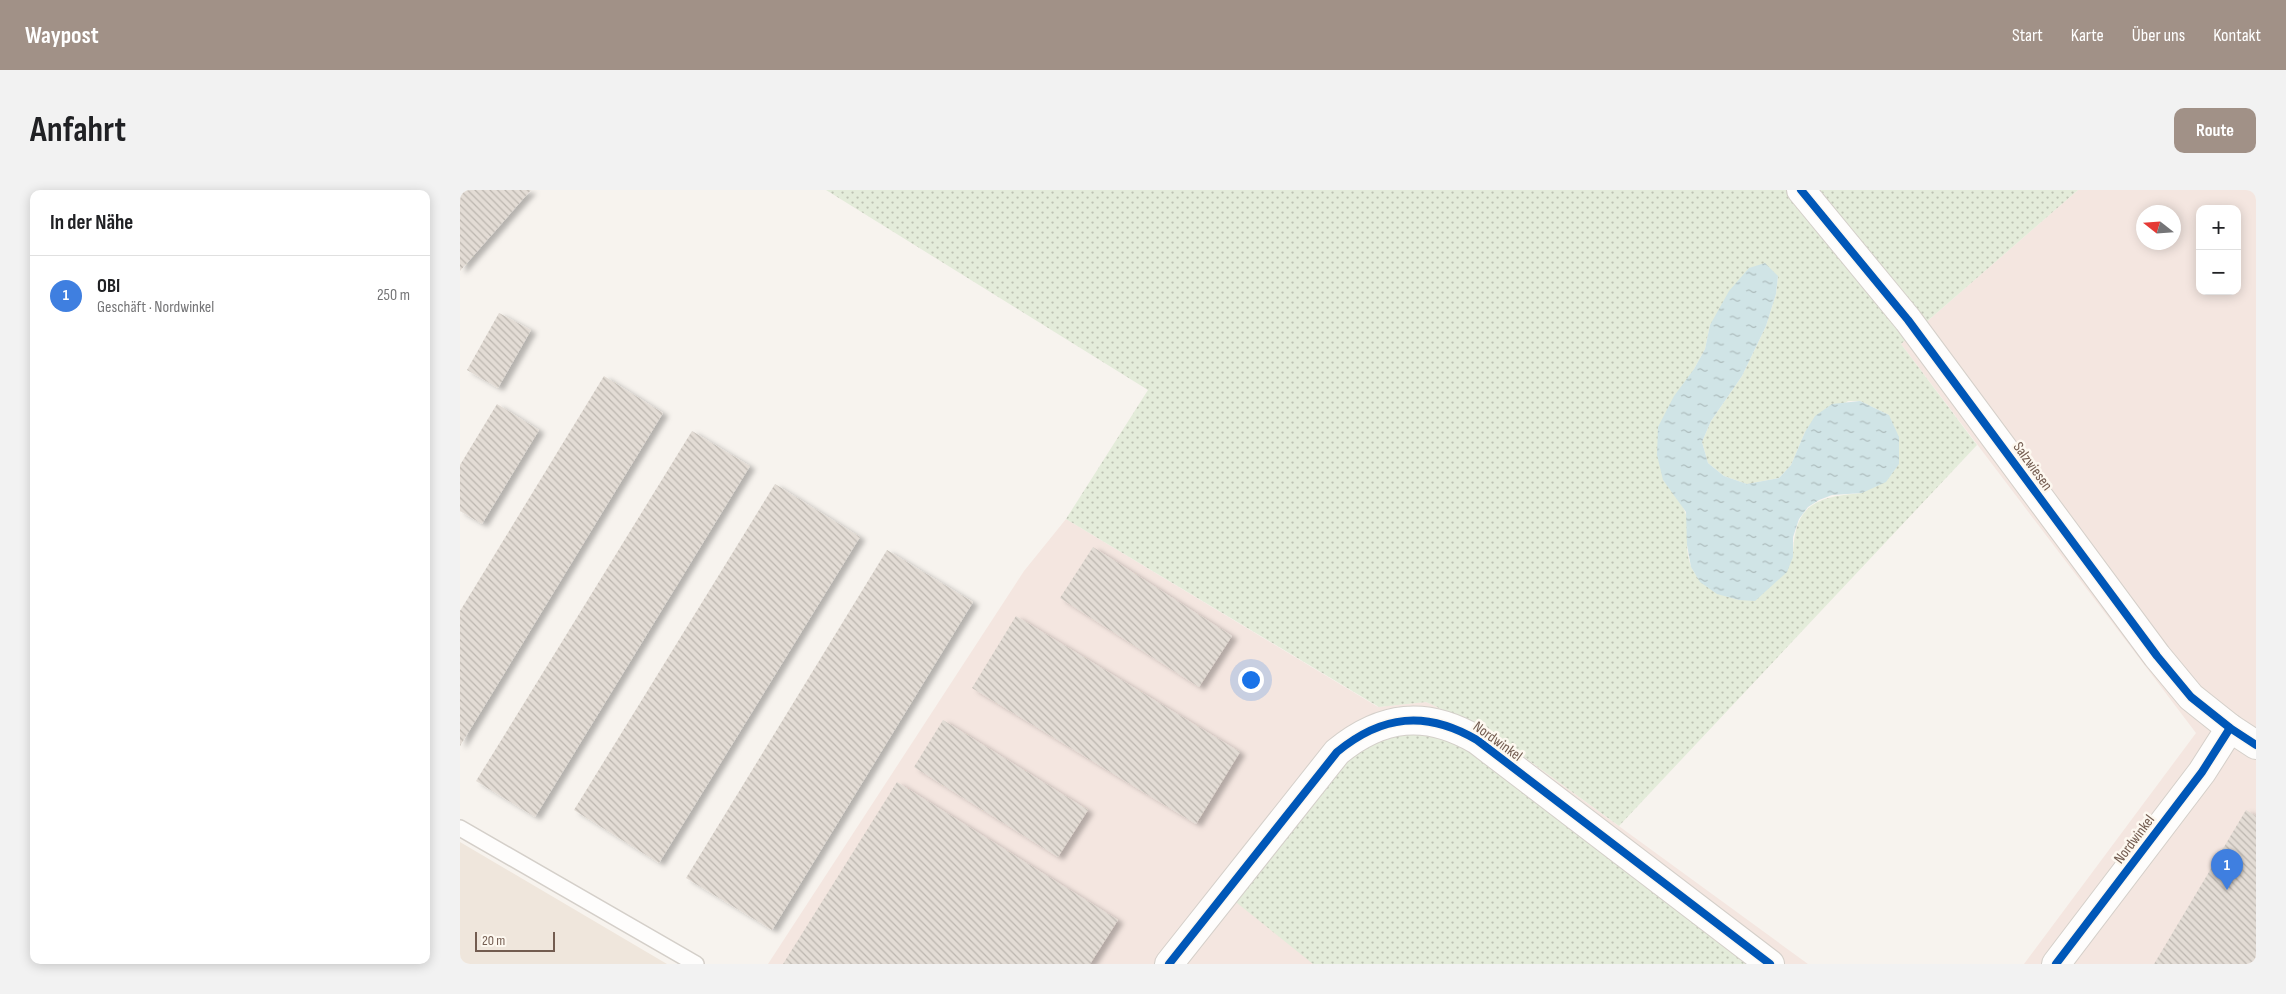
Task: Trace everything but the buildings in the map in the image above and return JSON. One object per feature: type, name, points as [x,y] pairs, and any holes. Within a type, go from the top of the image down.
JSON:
[{"type":"street","name":"Salzwiesen","points":[[1801,190],[1908,320],[2157,656],[2191,697],[2230,728],[2256,745]]},
{"type":"street","name":"Nordwinkel","points":[[1169,964],[1337,752],[1355,737],[1382,724],[1412,720],[1437,722],[1459,730],[1477,740],[1770,964]]},
{"type":"street","name":"Nordwinkel","points":[[2056,964],[2202,772],[2230,728]]},
{"type":"lane","points":[[460,828],[696,964]]},
{"type":"shaded area","points":[[2078,190],[2256,190],[2256,964],[2024,964],[2196,733],[1901,344]]},
{"type":"shaded area","points":[[1066,519],[1378,707],[1426,702],[1487,730],[1808,964],[768,964],[1024,571]]},
{"type":"shaded area","points":[[460,842],[667,964],[460,964]]},
{"type":"green space","points":[[826,190],[2078,190],[1901,344],[1977,445],[1619,826],[1487,730],[1426,702],[1379,707],[1066,519],[1148,390]],"holes":[[[1778,276],[1776,294],[1766,326],[1742,376],[1711,421],[1702,442],[1708,463],[1724,476],[1747,484],[1779,478],[1791,465],[1805,432],[1848,401],[1860,401],[1889,415],[1862,493],[1831,497],[1819,501],[1810,507],[1797,526],[1793,557],[1739,600],[1709,587],[1695,574],[1688,555],[1686,516],[1678,499],[1663,480],[1694,369],[1705,349],[1710,325]]]},
{"type":"green space","points":[[1416,730],[1479,751],[1749,964],[1313,964],[1232,899],[1317,788],[1361,748]]},
{"type":"water","points":[[1765,263],[1778,276],[1776,294],[1766,326],[1742,376],[1711,421],[1702,442],[1708,463],[1724,476],[1747,484],[1779,478],[1791,465],[1805,432],[1815,416],[1832,404],[1860,401],[1889,415],[1899,437],[1899,464],[1886,482],[1862,493],[1832,495],[1808,507],[1799,519],[1793,537],[1793,557],[1787,572],[1755,601],[1739,600],[1717,594],[1700,582],[1691,567],[1687,545],[1686,512],[1663,480],[1657,455],[1658,427],[1674,396],[1694,369],[1705,349],[1710,325],[1729,291],[1749,268]]},
{"type":"cycle path","points":[[1801,190],[1908,320],[2157,656],[2191,697],[2230,728],[2256,745]]},
{"type":"cycle path","points":[[1169,964],[1337,752],[1371,730],[1405,721],[1440,724],[1458,730],[1477,740],[1770,964]]},
{"type":"cycle path","points":[[2056,964],[2202,772],[2230,728]]},
{"type":"place","name":"OBI","points":[[2227,890]]}]
